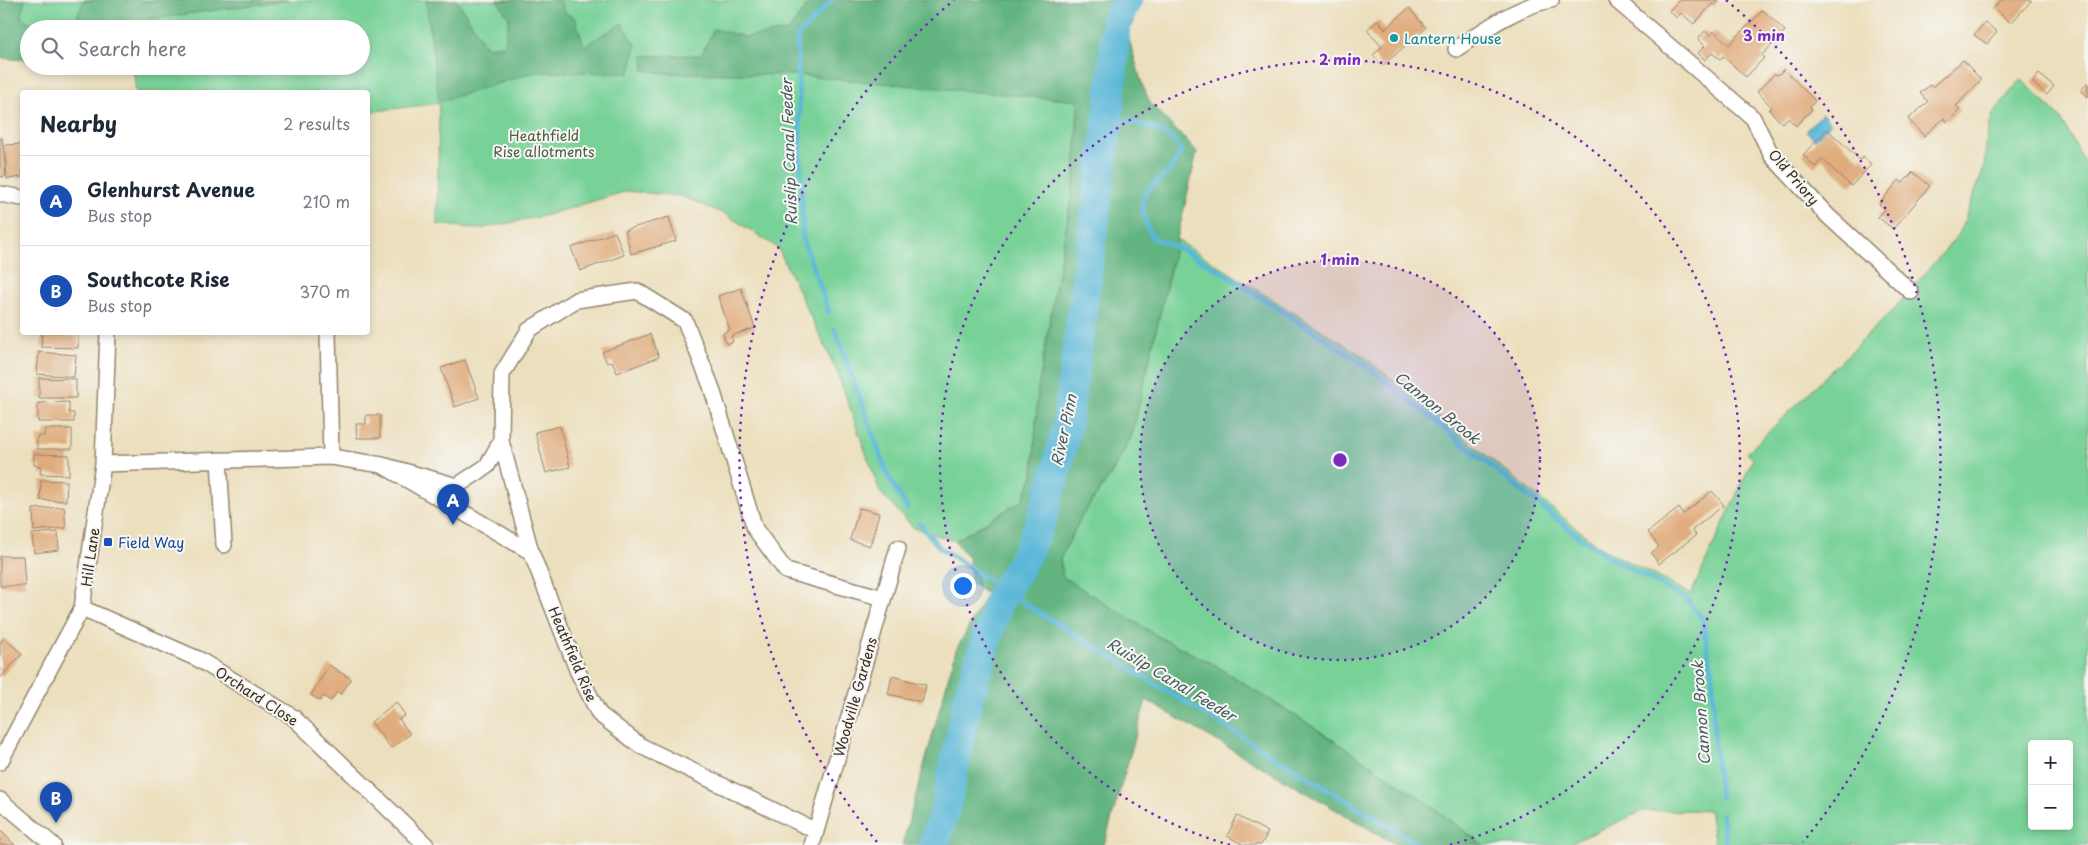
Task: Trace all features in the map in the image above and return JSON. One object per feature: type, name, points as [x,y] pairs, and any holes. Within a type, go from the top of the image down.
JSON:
[{"type":"street","points":[[1456,49],[1489,27],[1539,2],[1551,0]]},
{"type":"street","name":"Old Priory","points":[[1616,0],[1753,118],[1772,156],[1828,216],[1911,292]]},
{"type":"street","points":[[0,194],[20,198]]},
{"type":"street","points":[[104,464],[331,457],[382,465],[457,486],[487,466],[501,441],[502,374],[529,330],[576,300],[637,291],[685,321],[711,386],[755,529],[786,571],[884,598]]},
{"type":"street","name":"Hill Lane","points":[[0,762],[82,608],[104,464],[108,335]]},
{"type":"street","points":[[328,335],[331,457]]},
{"type":"street","name":"Heathfield Rise","points":[[501,441],[531,552],[578,672],[599,714],[641,746],[814,838]]},
{"type":"street","points":[[219,460],[224,545]]},
{"type":"street","points":[[382,465],[531,552]]},
{"type":"street","name":"Woodville Gardens","points":[[814,838],[898,548]]},
{"type":"street","name":"Orchard Close","points":[[82,608],[198,659],[293,717],[426,845]]},
{"type":"street","points":[[0,800],[53,845]]},
{"type":"green space","name":"Heathfield Rise allotments","points":[[0,0],[1119,0],[1078,100],[1075,176],[1038,389],[1033,475],[1023,500],[955,541],[914,528],[880,492],[837,372],[778,248],[727,215],[681,196],[627,191],[547,215],[479,229],[437,224],[439,103],[370,112],[370,90],[136,90],[134,75],[370,75],[370,20],[20,20],[20,59],[0,58]]},
{"type":"green space","points":[[0,0],[25,0],[21,17],[26,20],[20,20],[20,59],[0,58]]},
{"type":"green space","points":[[84,0],[288,0],[145,20],[76,20]]},
{"type":"green space","points":[[426,0],[457,0],[486,47],[505,45],[509,18],[497,0],[560,0],[565,13],[575,18],[584,46],[622,23],[636,45],[630,73],[534,72],[439,102]]},
{"type":"green space","points":[[812,0],[1140,0],[1128,36],[1142,84],[1150,103],[1197,152],[1132,435],[1112,473],[1082,516],[1060,559],[1063,577],[1159,637],[1213,664],[1318,730],[1423,800],[1483,845],[1397,845],[1146,700],[1104,845],[902,845],[956,650],[987,594],[971,583],[969,559],[955,541],[1023,500],[1033,475],[1038,389],[1075,176],[1078,101],[795,75],[665,73],[644,70],[643,56],[701,55],[714,29],[746,37],[788,31]]},
{"type":"green space","points":[[2021,79],[2060,117],[2088,169],[2088,845],[1715,845],[1709,810],[1643,811],[1566,845],[1483,845],[1423,800],[1318,730],[1213,664],[1159,637],[1063,578],[1060,559],[1082,516],[1112,473],[1132,435],[1177,240],[1363,356],[1601,548],[1691,594],[1753,459],[1747,453],[1894,309],[1959,234],[1984,168],[1987,135],[1993,113]]},
{"type":"water","points":[[1822,114],[1831,123],[1815,140],[1806,131]]},
{"type":"building","points":[[1679,0],[1719,0],[1714,6],[1712,4],[1694,24],[1681,13],[1677,18],[1669,11]]},
{"type":"building","points":[[2001,0],[2032,0],[2011,23],[1994,8]]},
{"type":"building","name":"Lantern House","points":[[1409,8],[1426,28],[1382,66],[1373,55],[1382,47],[1367,30],[1378,20],[1385,29]]},
{"type":"building","points":[[1763,10],[1785,31],[1761,56],[1764,58],[1746,77],[1723,56],[1720,59],[1712,53],[1705,60],[1698,53],[1705,46],[1698,39],[1705,31],[1710,36],[1714,31],[1729,45]]},
{"type":"building","points":[[1985,22],[1997,32],[1987,44],[1974,35]]},
{"type":"building","points":[[1963,60],[1981,80],[1956,106],[1960,110],[1947,122],[1944,118],[1924,136],[1908,119],[1928,102],[1920,93],[1930,85],[1932,87]]},
{"type":"building","points":[[1784,69],[1815,101],[1810,107],[1812,109],[1796,126],[1788,118],[1782,123],[1769,110],[1772,107],[1757,92],[1774,74],[1778,75]]},
{"type":"building","points":[[2039,74],[2054,86],[2047,95],[2032,82]]},
{"type":"building","points":[[2088,82],[2088,97],[2081,90]]},
{"type":"building","points":[[1827,129],[1860,160],[1863,157],[1871,165],[1851,186],[1822,159],[1815,167],[1803,155]]},
{"type":"building","points":[[0,138],[2,138],[6,176],[0,177]]},
{"type":"building","points":[[20,144],[20,177],[7,179],[5,145]]},
{"type":"building","points":[[1913,172],[1930,186],[1893,229],[1878,217],[1885,209],[1879,204],[1899,180],[1903,183]]},
{"type":"building","points":[[669,217],[676,241],[631,254],[625,230]]},
{"type":"building","points":[[615,232],[624,255],[580,271],[571,248]]},
{"type":"building","points":[[741,288],[755,328],[731,336],[733,342],[726,344],[723,333],[730,330],[718,296]]},
{"type":"building","points":[[650,334],[659,357],[617,373],[612,361],[607,363],[602,352]]},
{"type":"building","points":[[42,335],[78,335],[78,348],[41,347]]},
{"type":"building","points":[[39,352],[76,355],[74,377],[37,374]]},
{"type":"building","points":[[465,360],[479,398],[455,407],[441,368]]},
{"type":"building","points":[[39,378],[76,379],[76,398],[39,398]]},
{"type":"building","points":[[69,402],[69,413],[74,413],[74,422],[38,422],[38,403]]},
{"type":"building","points":[[366,415],[380,415],[380,438],[357,438],[356,424],[366,424]]},
{"type":"building","points":[[560,426],[570,467],[546,473],[535,432]]},
{"type":"building","points":[[45,429],[72,429],[72,449],[37,449],[37,436],[44,436]]},
{"type":"building","points":[[34,454],[69,455],[69,475],[40,474],[41,466],[34,465]]},
{"type":"building","points":[[41,480],[67,481],[66,501],[40,500]]},
{"type":"building","points":[[1712,491],[1724,505],[1692,530],[1696,535],[1659,564],[1651,553],[1659,547],[1648,532],[1679,508],[1683,514]]},
{"type":"building","points":[[64,507],[66,528],[34,531],[33,509]]},
{"type":"building","points":[[859,508],[879,513],[870,546],[850,540]]},
{"type":"building","points":[[58,532],[59,550],[34,553],[32,534]]},
{"type":"building","points":[[0,556],[23,556],[25,586],[0,586]]},
{"type":"building","points":[[4,638],[22,654],[0,678],[0,642]]},
{"type":"building","points":[[329,665],[351,679],[341,694],[337,692],[331,701],[323,696],[320,701],[311,695]]},
{"type":"building","points":[[892,676],[926,685],[922,702],[888,694]]},
{"type":"building","points":[[396,702],[405,715],[399,719],[410,734],[391,748],[371,722]]},
{"type":"building","points":[[1237,816],[1268,832],[1261,845],[1244,845],[1227,836]]},
{"type":"building","points":[[0,830],[15,845],[0,845]]},
{"type":"waterway","name":"Ruislip Canal Feeder","points":[[829,312],[803,239],[797,37],[832,0]]},
{"type":"waterway","name":"River Pinn","points":[[934,845],[947,801],[969,695],[998,602],[1027,553],[1041,520],[1054,479],[1067,425],[1110,102],[1116,21],[1127,0]]},
{"type":"waterway","name":"Cannon Brook","points":[[1107,118],[1148,126],[1158,130],[1175,141],[1181,149],[1176,162],[1145,195],[1142,205],[1145,219],[1153,238],[1183,250],[1220,271],[1368,367],[1578,536],[1609,557],[1686,599],[1702,618],[1713,677],[1714,738],[1720,797]]},
{"type":"waterway","name":"Ruislip Canal Feeder","points":[[835,329],[888,476],[907,508]]},
{"type":"waterway","name":"Ruislip Canal Feeder","points":[[920,524],[939,547],[1017,599],[1419,845]]},
{"type":"waterway","name":"Cannon Brook","points":[[1722,815],[1726,845]]},
{"type":"place","name":"Lantern House","points":[[1394,38]]},
{"type":"place","name":"Glenhurst Avenue","points":[[453,525]]},
{"type":"place","name":"Field Way","points":[[108,542]]},
{"type":"place","name":"Southcote Rise","points":[[56,823]]}]
